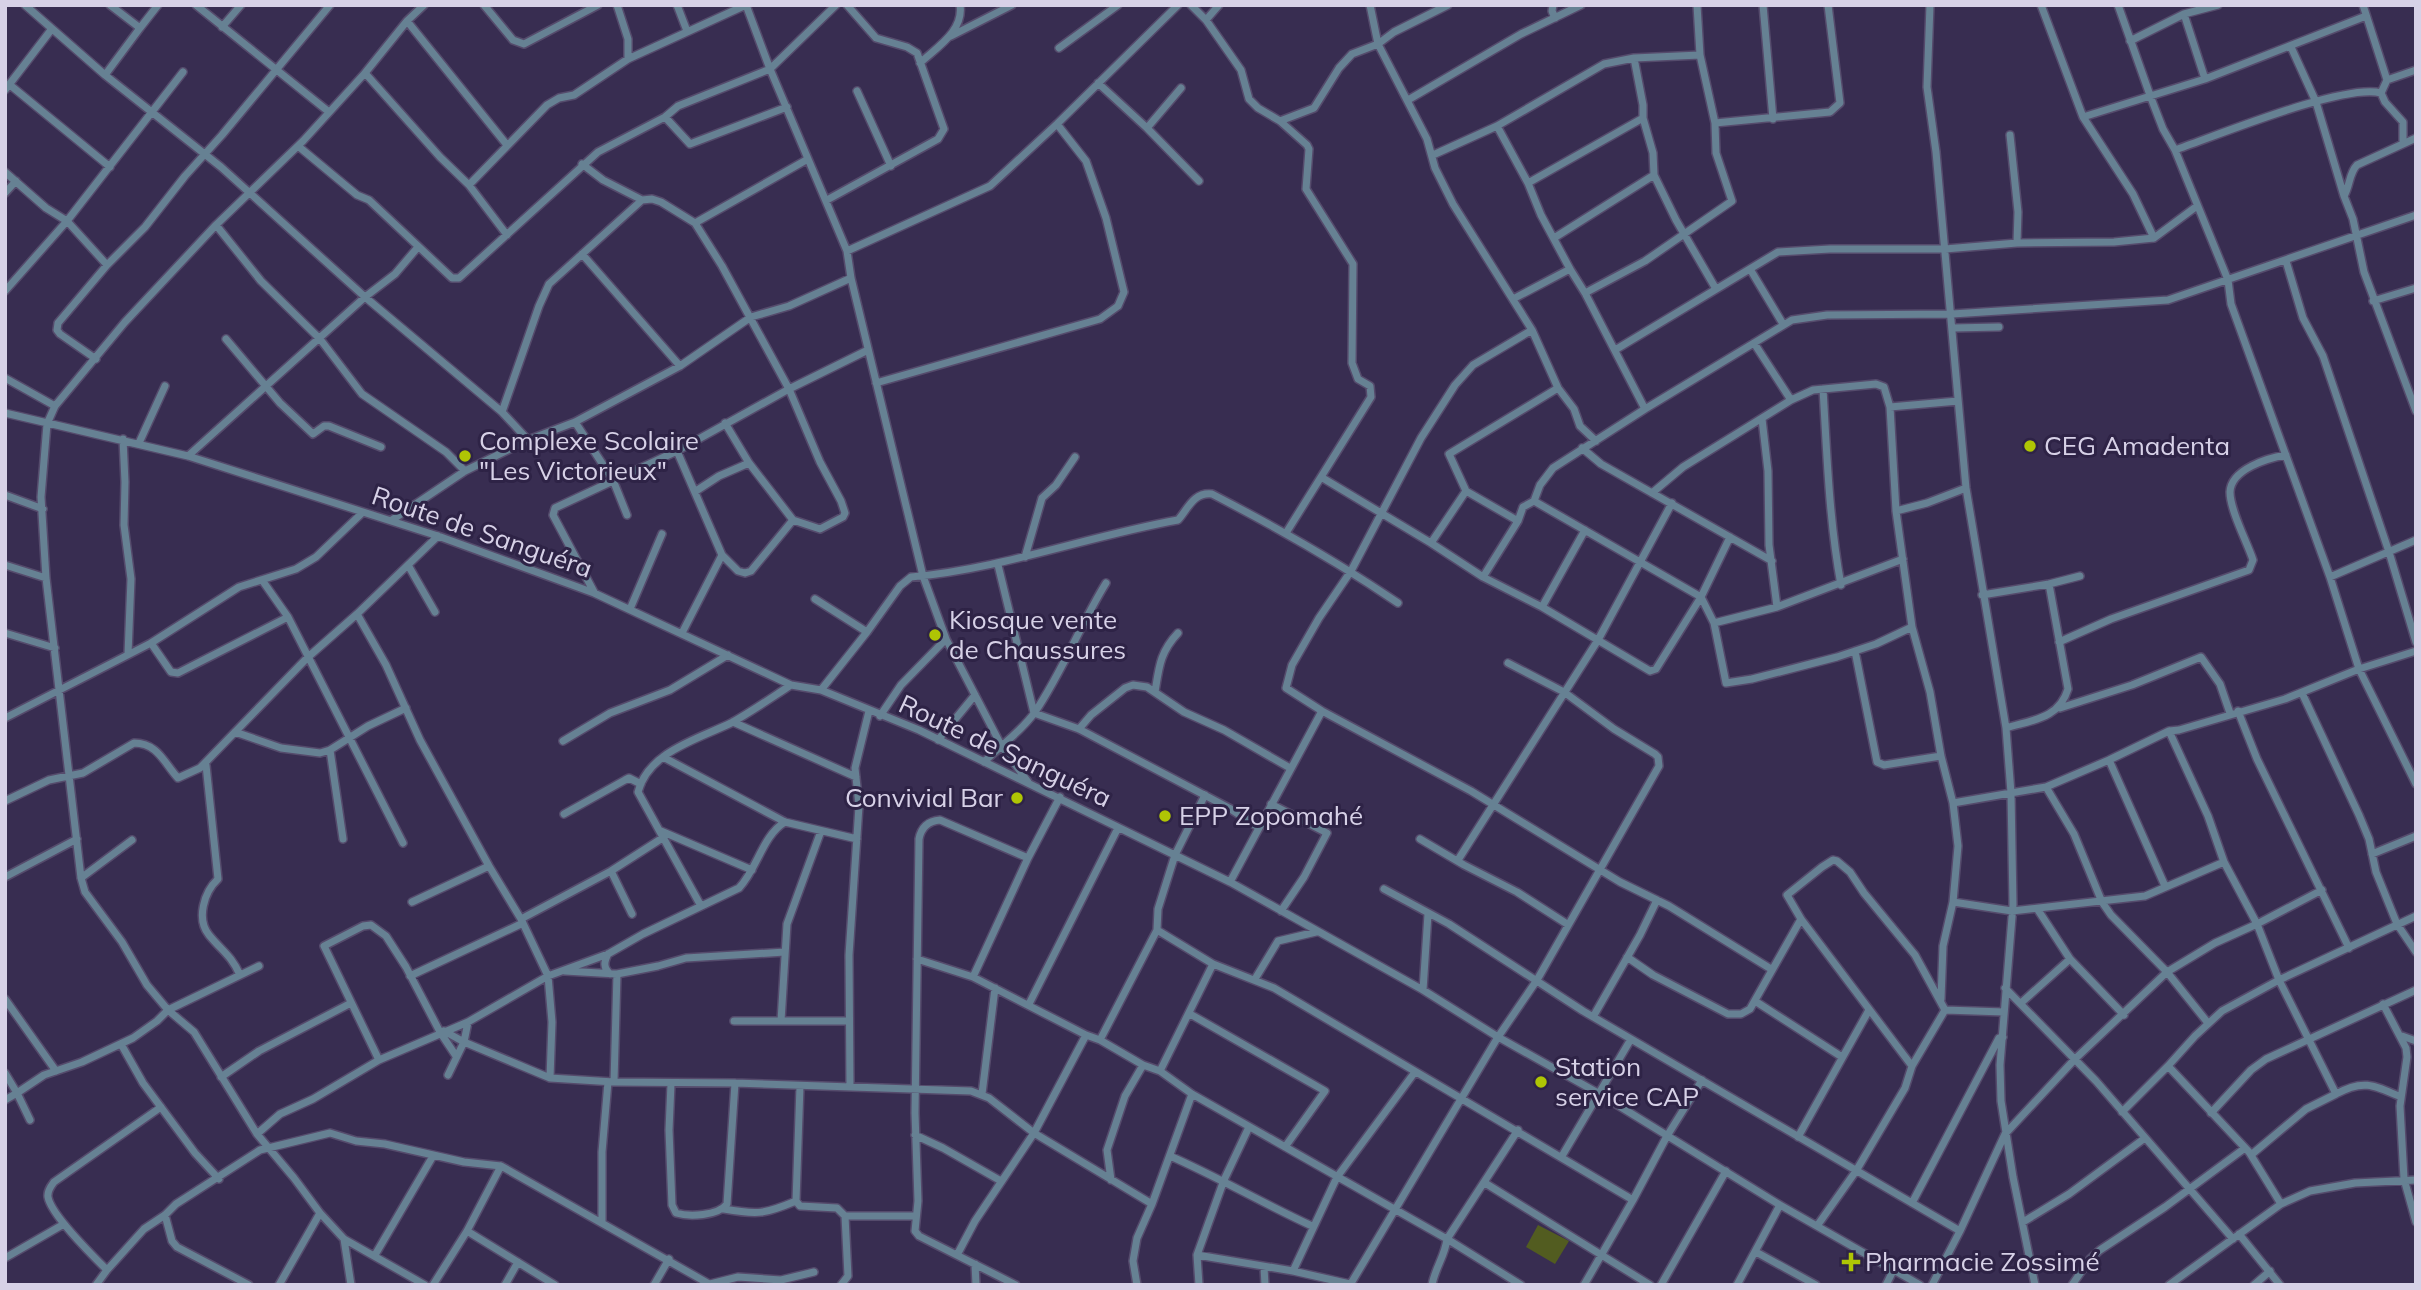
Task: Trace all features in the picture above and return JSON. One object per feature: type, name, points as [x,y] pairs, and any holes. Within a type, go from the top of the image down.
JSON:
[{"type":"street","points":[[25,5],[105,75],[204,154],[365,297],[502,412],[528,440]]},
{"type":"street","points":[[110,5],[140,28]]},
{"type":"street","points":[[105,75],[158,5]]},
{"type":"street","points":[[196,5],[328,112]]},
{"type":"street","points":[[222,27],[241,5]]},
{"type":"street","points":[[96,359],[60,334],[57,326],[107,265],[145,227],[330,5]]},
{"type":"street","points":[[424,5],[298,146],[216,225],[125,322],[55,406],[47,424],[41,497],[47,578],[81,878],[85,892],[122,942],[147,985],[168,1010],[194,1032],[257,1134],[320,1213],[344,1239],[425,1285]]},
{"type":"street","points":[[484,5],[513,40],[524,44],[598,5]]},
{"type":"street","points":[[617,5],[628,38],[628,59]]},
{"type":"street","points":[[677,5],[687,31]]},
{"type":"street","points":[[469,186],[547,105],[559,98],[574,95],[628,59],[746,5],[769,69],[847,251],[851,278],[923,576],[946,639],[1001,745],[1029,783]]},
{"type":"street","points":[[298,146],[357,195],[369,200],[452,278],[459,278],[598,152],[665,117],[678,106],[769,69],[836,5]]},
{"type":"street","points":[[827,200],[938,139],[944,129],[913,49],[876,38],[847,5]]},
{"type":"street","points":[[950,36],[961,15],[960,5]]},
{"type":"street","points":[[920,62],[950,36],[1012,5]]},
{"type":"street","points":[[1059,48],[1118,5]]},
{"type":"street","points":[[847,251],[982,191],[998,180],[1178,5]]},
{"type":"street","points":[[1191,5],[1206,20],[1241,70],[1249,99],[1307,145],[1306,189],[1353,264],[1352,363],[1357,379],[1370,386],[1371,397],[1286,533]]},
{"type":"street","points":[[1206,20],[1219,5]]},
{"type":"street","points":[[1370,5],[1378,44],[1408,100],[1433,155],[1435,168],[1453,204],[1532,330],[1558,388],[1574,409],[1580,426],[1596,441]]},
{"type":"street","points":[[1280,121],[1311,110],[1346,58],[1378,44],[1434,9],[1448,5]]},
{"type":"street","points":[[1553,5],[1555,18]]},
{"type":"street","points":[[1408,100],[1521,34],[1581,5]]},
{"type":"street","points":[[1586,293],[1645,261],[1732,201],[1716,153],[1715,123],[1700,55],[1698,5]]},
{"type":"street","points":[[1763,5],[1773,118]]},
{"type":"street","points":[[1715,123],[1830,112],[1840,103],[1828,5]]},
{"type":"street","points":[[1930,5],[1927,87],[1952,314],[1966,488],[2006,728],[2011,793],[2014,854],[2012,911],[2000,1082],[2005,1134],[2035,1285]]},
{"type":"street","points":[[2041,5],[2083,117],[2133,194],[2154,238]]},
{"type":"street","points":[[2118,5],[2163,129],[2175,150],[2228,280],[2231,304],[2330,577],[2359,669],[2416,784]]},
{"type":"street","points":[[2363,5],[2388,80]]},
{"type":"street","points":[[2130,41],[2184,14],[2213,6]]},
{"type":"street","points":[[2184,14],[2205,79]]},
{"type":"street","points":[[2083,117],[2205,79],[2366,16]]},
{"type":"street","points":[[407,21],[507,145]]},
{"type":"street","points":[[51,30],[8,87],[110,167]]},
{"type":"street","points":[[2291,47],[2316,102],[2353,219],[2360,260],[2416,411]]},
{"type":"street","points":[[1433,155],[1497,126],[1604,64],[1634,58],[1700,55]]},
{"type":"street","points":[[1634,58],[1643,118],[1650,139],[1654,175],[1716,289]]},
{"type":"street","points":[[2381,93],[2388,80],[2416,70]]},
{"type":"street","points":[[5,291],[110,167],[183,72]]},
{"type":"street","points":[[365,73],[440,158],[469,186],[507,234]]},
{"type":"street","points":[[1098,83],[1199,181]]},
{"type":"street","points":[[1147,128],[1181,88]]},
{"type":"street","points":[[858,91],[891,166]]},
{"type":"street","points":[[2175,150],[2316,102],[2364,91],[2381,93]]},
{"type":"street","points":[[2381,93],[2385,102],[2401,119],[2403,142]]},
{"type":"street","points":[[665,117],[690,144],[787,107]]},
{"type":"street","points":[[1528,183],[1643,118]]},
{"type":"street","points":[[876,383],[1100,319],[1121,303],[1124,292],[1106,218],[1091,174],[1080,150],[1057,124]]},
{"type":"street","points":[[1497,126],[1645,409]]},
{"type":"street","points":[[2010,135],[2018,212],[2017,243]]},
{"type":"street","points":[[2344,196],[2353,169],[2357,165],[2416,138]]},
{"type":"street","points":[[695,223],[808,159]]},
{"type":"street","points":[[582,164],[603,180],[642,200],[661,202],[695,223],[751,317],[789,389],[845,513],[841,519],[820,529],[793,520],[748,463],[725,423]]},
{"type":"street","points":[[5,172],[46,208],[66,221],[107,265]]},
{"type":"street","points":[[1554,238],[1654,175]]},
{"type":"street","points":[[5,193],[16,181]]},
{"type":"street","points":[[502,412],[549,284],[642,200]]},
{"type":"street","points":[[1615,350],[1778,253],[1944,249],[2017,243],[2114,242],[2154,238],[2197,206]]},
{"type":"street","points":[[1483,577],[1518,520],[1523,507],[1534,501],[1539,485],[1553,468],[1783,324],[1803,317],[1827,315],[1952,314],[2168,300],[2416,215]]},
{"type":"street","points":[[216,225],[261,281],[320,339],[362,394],[446,452],[465,471]]},
{"type":"street","points":[[188,456],[365,297],[395,274],[418,247]]},
{"type":"street","points":[[582,254],[680,366]]},
{"type":"street","points":[[2286,261],[2303,318],[2323,356],[2389,552],[2416,642]]},
{"type":"street","points":[[1749,268],[1783,324]]},
{"type":"street","points":[[1513,299],[1570,269]]},
{"type":"street","points":[[391,520],[465,471],[528,440],[575,422],[680,366],[751,317],[798,303],[851,278]]},
{"type":"street","points":[[2374,301],[2416,288]]},
{"type":"street","points":[[1953,328],[1999,327]]},
{"type":"street","points":[[1532,330],[1464,373],[1421,438],[1351,571],[1319,618],[1292,665],[1286,683],[1287,690],[1493,804],[1620,882],[1657,900],[1771,969]]},
{"type":"street","points":[[226,339],[280,403],[313,434],[325,426],[381,447]]},
{"type":"street","points":[[1754,343],[1791,400]]},
{"type":"street","points":[[594,593],[553,512],[561,505],[603,488],[613,480],[677,451],[789,389],[868,350]]},
{"type":"street","points":[[5,378],[55,406]]},
{"type":"street","points":[[1652,494],[1683,467],[1791,400],[1813,390],[1876,384],[1884,387],[1888,393],[1896,511],[1912,627],[1930,692],[1941,756],[1953,803],[1958,859],[1953,902],[1943,946],[1941,999]]},
{"type":"street","points":[[139,443],[165,386]]},
{"type":"street","points":[[1518,520],[1466,491],[1449,454],[1558,388]]},
{"type":"street","points":[[1824,389],[1829,499],[1841,584]]},
{"type":"street","points":[[1890,407],[1958,401]]},
{"type":"street","name":"Route de Sanguéra","points":[[5,413],[188,456],[438,536],[594,593],[791,685],[821,690],[939,740],[1230,882],[1423,990],[1780,1205],[1920,1285]]},
{"type":"street","points":[[1762,419],[1768,471],[1769,545],[1777,607]]},
{"type":"street","points":[[575,422],[613,480],[627,514]]},
{"type":"street","points":[[123,439],[124,524],[131,579],[128,654]]},
{"type":"street","points":[[1582,448],[1601,464],[1772,561]]},
{"type":"street","points":[[677,451],[722,555],[738,571],[751,571],[793,520]]},
{"type":"street","points":[[2059,642],[2112,619],[2249,570],[2253,560],[2232,503],[2232,483],[2256,464],[2272,457],[2286,455]]},
{"type":"street","points":[[1025,557],[1042,498],[1056,485],[1075,457]]},
{"type":"street","points":[[696,491],[719,476],[748,463]]},
{"type":"street","points":[[1321,477],[1431,542],[1483,577],[1542,607],[1647,670],[1653,671],[1701,597],[1730,537]]},
{"type":"street","points":[[1896,511],[1966,488]]},
{"type":"street","points":[[1431,542],[1466,491]]},
{"type":"street","points":[[821,690],[900,586],[911,577],[998,565],[1126,530],[1178,520],[1193,499],[1205,493],[1212,494],[1286,533],[1351,571],[1398,603]]},
{"type":"street","points":[[5,495],[43,509]]},
{"type":"street","points":[[1534,501],[1701,597],[1714,622],[1726,683],[1838,657],[1877,644],[1912,627]]},
{"type":"street","points":[[1458,860],[1598,640],[1672,503]]},
{"type":"street","points":[[5,718],[151,643],[239,587],[296,569],[316,557],[362,513]]},
{"type":"street","points":[[1542,607],[1585,530]]},
{"type":"street","points":[[630,609],[662,534]]},
{"type":"street","points":[[5,801],[49,780],[83,773],[134,743],[150,746],[166,761],[178,778],[206,765],[307,658],[438,536]]},
{"type":"street","points":[[2330,577],[2416,540]]},
{"type":"street","points":[[682,633],[722,555]]},
{"type":"street","points":[[1714,622],[1777,607],[1903,559]]},
{"type":"street","points":[[5,565],[47,578]]},
{"type":"street","points":[[408,565],[435,612]]},
{"type":"street","points":[[998,565],[1034,713]]},
{"type":"street","points":[[1982,595],[2080,576]]},
{"type":"street","points":[[262,580],[288,617],[403,843]]},
{"type":"street","points":[[984,762],[1020,730],[1034,713],[1070,655],[1085,620],[1107,583]]},
{"type":"street","points":[[2049,584],[2068,689],[2060,708]]},
{"type":"street","points":[[815,599],[867,632]]},
{"type":"street","points":[[357,614],[386,665],[420,740],[522,921],[548,976],[552,1022],[550,1078]]},
{"type":"street","points":[[151,643],[171,672],[178,673],[288,617]]},
{"type":"street","points":[[1155,692],[1160,660],[1167,645],[1178,632]]},
{"type":"street","points":[[8,636],[55,648]]},
{"type":"street","points":[[880,716],[901,685],[946,639]]},
{"type":"street","points":[[1855,651],[1877,762],[1884,765],[1941,756]]},
{"type":"street","points":[[1953,803],[2046,787],[2168,731],[2302,693],[2359,669],[2416,651]]},
{"type":"street","points":[[563,741],[610,713],[670,690],[728,655]]},
{"type":"street","points":[[2006,728],[2132,685],[2201,657],[2220,684],[2349,948]]},
{"type":"street","points":[[1197,1255],[1293,1271],[1350,1285],[1498,1037],[1537,980],[1659,766],[1660,761],[1654,754],[1614,729],[1564,692],[1508,663]]},
{"type":"street","points":[[701,906],[638,792],[641,784],[648,770],[663,757],[733,722],[791,685]]},
{"type":"street","points":[[1079,729],[1091,715],[1125,688],[1133,685],[1147,687],[1184,712],[1224,730],[1290,768]]},
{"type":"street","points":[[2302,693],[2360,815],[2376,872],[2397,923],[2416,952]]},
{"type":"street","points":[[939,740],[975,695]]},
{"type":"street","points":[[235,732],[281,748],[320,753],[406,708]]},
{"type":"street","points":[[850,1086],[849,954],[859,806],[855,768],[869,711]]},
{"type":"street","points":[[1230,882],[1322,711]]},
{"type":"street","points":[[1034,713],[1079,729],[1229,808],[1258,827]]},
{"type":"street","points":[[733,722],[856,777]]},
{"type":"street","points":[[2168,731],[2207,816],[2224,862],[2257,924],[2279,980],[2336,1094]]},
{"type":"street","points":[[330,750],[343,839]]},
{"type":"street","points":[[663,757],[785,822],[857,839]]},
{"type":"street","points":[[2109,760],[2165,886]]},
{"type":"street","points":[[206,765],[218,879],[209,887],[205,897],[204,917],[207,933],[233,959],[240,975]]},
{"type":"street","points":[[564,814],[629,778],[641,784]]},
{"type":"street","points":[[2046,787],[2074,834],[2102,902],[2120,926],[2167,972],[2208,1023]]},
{"type":"street","points":[[1100,1040],[1157,930],[1158,909],[1175,855],[1205,795]]},
{"type":"street","points":[[973,977],[1028,858],[1060,797]]},
{"type":"street","points":[[1271,804],[1327,832],[1304,877],[1281,911]]},
{"type":"street","points":[[1016,1285],[916,1234],[915,1088],[919,839],[921,830],[926,825],[933,820],[940,820],[1028,858]]},
{"type":"street","points":[[257,1134],[280,1114],[313,1099],[379,1060],[468,1022],[548,976],[608,954],[643,933],[739,888],[772,832],[785,822]]},
{"type":"street","points":[[1029,1004],[1118,828]]},
{"type":"street","points":[[781,1021],[787,924],[821,831]]},
{"type":"street","points":[[663,834],[752,870]]},
{"type":"street","points":[[411,976],[522,921],[611,871],[663,834]]},
{"type":"street","points":[[2372,854],[2416,836]]},
{"type":"street","points":[[1420,838],[1517,892],[1567,925]]},
{"type":"street","points":[[5,877],[77,839]]},
{"type":"street","points":[[81,878],[132,840]]},
{"type":"street","points":[[1912,1066],[1801,919],[1787,895],[1833,860],[1837,861],[1850,872],[1915,955],[1945,1010]]},
{"type":"street","points":[[1953,902],[2012,911],[2144,896],[2224,862]]},
{"type":"street","points":[[412,902],[489,866]]},
{"type":"street","points":[[611,871],[632,914]]},
{"type":"street","points":[[1384,889],[1449,924],[1592,1017],[1960,1231]]},
{"type":"street","points":[[1932,1285],[2005,1134],[2076,1059],[2167,972],[2214,943],[2322,890]]},
{"type":"street","points":[[1592,1017],[1657,900]]},
{"type":"street","points":[[2038,910],[2070,959],[2124,1014]]},
{"type":"street","points":[[1423,990],[1428,914]]},
{"type":"street","points":[[2122,1111],[2222,1011],[2279,980],[2416,916]]},
{"type":"street","points":[[1627,957],[1653,975],[1728,1014],[1746,1013],[1801,919]]},
{"type":"street","points":[[379,1060],[324,946],[370,925],[386,936],[456,1056]]},
{"type":"street","points":[[1157,930],[1213,964],[1255,979],[1518,1130],[1633,1200]]},
{"type":"street","points":[[1255,979],[1278,941],[1317,932]]},
{"type":"street","points":[[561,971],[614,974],[686,958],[785,952]]},
{"type":"street","points":[[608,954],[604,962],[606,970],[614,974]]},
{"type":"street","points":[[917,959],[973,977],[1100,1040],[1143,1065],[1160,1071],[1192,1094],[1447,1239],[1521,1285]]},
{"type":"street","points":[[2021,1003],[2070,959]]},
{"type":"street","points":[[1160,1071],[1213,964]]},
{"type":"street","points":[[5,1100],[44,1075],[121,1044],[157,1021],[168,1010],[259,966]]},
{"type":"street","points":[[602,1221],[602,1152],[611,1082],[614,974]]},
{"type":"street","points":[[982,1094],[995,988]]},
{"type":"street","points":[[2006,988],[2076,1059],[2189,1188],[2270,1271],[2280,1285]]},
{"type":"street","points":[[2211,1113],[2250,1070],[2266,1059],[2416,990]]},
{"type":"street","points":[[5,999],[56,1071]]},
{"type":"street","points":[[1755,1001],[1842,1057]]},
{"type":"street","points":[[221,1077],[259,1051],[351,1003]]},
{"type":"street","points":[[2383,1004],[2402,1036],[2407,1057],[2401,1097],[2404,1180],[2416,1222]]},
{"type":"street","points":[[1798,1137],[1869,1010]]},
{"type":"street","points":[[1945,1010],[2004,1012]]},
{"type":"street","points":[[1817,1226],[1856,1171],[1905,1088],[1912,1066],[1945,1010]]},
{"type":"street","points":[[1190,1014],[1325,1091],[1285,1147]]},
{"type":"street","points":[[734,1021],[848,1021]]},
{"type":"street","points":[[448,1075],[464,1042],[468,1022]]},
{"type":"street","points":[[442,1031],[550,1078],[671,1084],[735,1083],[971,1091],[982,1094],[1034,1133],[1152,1204]]},
{"type":"street","points":[[957,1255],[965,1237],[1034,1133],[1086,1035]]},
{"type":"street","points":[[2402,1036],[2416,1041]]},
{"type":"street","points":[[1912,1203],[1999,1038],[2003,1037]]},
{"type":"street","points":[[1562,1156],[1631,1039]]},
{"type":"street","points":[[121,1044],[143,1083],[195,1153],[219,1179]]},
{"type":"street","points":[[1111,1180],[1107,1150],[1125,1096],[1143,1065]]},
{"type":"street","points":[[2168,1066],[2251,1155],[2281,1204]]},
{"type":"street","points":[[1293,1271],[1337,1177],[1415,1072]]},
{"type":"street","points":[[5,1073],[30,1120]]},
{"type":"street","points":[[1584,1285],[1667,1136],[1702,1080]]},
{"type":"street","points":[[724,1209],[729,1191],[735,1083]]},
{"type":"street","points":[[671,1084],[669,1130],[673,1210],[676,1213],[685,1215],[719,1212],[724,1209],[752,1214],[768,1213],[796,1201]]},
{"type":"street","points":[[2251,1155],[2306,1109],[2356,1085],[2365,1084],[2401,1097]]},
{"type":"street","points":[[800,1086],[796,1201],[800,1206],[837,1208],[845,1216],[848,1276],[841,1285]]},
{"type":"street","points":[[1137,1285],[1134,1249],[1192,1094]]},
{"type":"street","points":[[107,1270],[64,1224],[48,1199],[49,1191],[54,1182],[161,1107]]},
{"type":"street","points":[[1199,1285],[1197,1255],[1224,1180],[1249,1127]]},
{"type":"street","points":[[1432,1285],[1436,1269],[1445,1255],[1447,1239],[1518,1130]]},
{"type":"street","points":[[96,1285],[144,1228],[165,1215],[176,1204],[219,1179],[260,1150],[330,1133],[356,1141],[385,1144],[433,1156],[502,1166],[710,1284],[738,1277],[781,1280],[814,1272]]},
{"type":"street","points":[[915,1135],[1001,1181]]},
{"type":"street","points":[[2022,1222],[2069,1194],[2145,1138]]},
{"type":"street","points":[[2078,1283],[2090,1259],[2100,1250],[2165,1207],[2245,1148]]},
{"type":"street","points":[[375,1255],[433,1156]]},
{"type":"street","points":[[1170,1156],[1224,1180],[1312,1226]]},
{"type":"street","points":[[433,1285],[502,1166]]},
{"type":"street","points":[[1661,1285],[1726,1171]]},
{"type":"street","points":[[2169,1285],[2281,1204],[2310,1191],[2355,1183],[2416,1180]]},
{"type":"street","points":[[1485,1183],[1650,1285]]},
{"type":"street","points":[[1737,1285],[1780,1205]]},
{"type":"street","points":[[279,1285],[320,1213]]},
{"type":"street","points":[[165,1215],[172,1241],[177,1247],[249,1285]]},
{"type":"street","points":[[845,1216],[916,1216]]},
{"type":"street","points":[[5,1258],[64,1224]]},
{"type":"street","points":[[467,1230],[555,1285]]},
{"type":"street","points":[[344,1239],[351,1285]]},
{"type":"street","points":[[1756,1252],[1816,1285]]},
{"type":"street","points":[[654,1285],[669,1259]]},
{"type":"street","points":[[505,1285],[518,1262]]},
{"type":"street","points":[[975,1264],[976,1285]]},
{"type":"street","points":[[1264,1267],[1265,1285]]},
{"type":"street","points":[[1886,1285],[1893,1271]]},
{"type":"street","points":[[2255,1285],[2270,1271]]},
{"type":"green space","points":[[1538,1225],[1569,1241],[1555,1264],[1526,1247]]},
{"type":"place","name":"CEG Amadenta","points":[[2030,446]]},
{"type":"place","name":"Complexe Scolaire \"Les Victorieux\"","points":[[465,456]]},
{"type":"place","name":"Kiosque vente de Chaussures","points":[[935,635]]},
{"type":"place","name":"Convivial Bar","points":[[1017,798]]},
{"type":"place","name":"EPP Zopomahé","points":[[1165,816]]},
{"type":"place","name":"Station service CAP","points":[[1541,1082]]},
{"type":"place","name":"Pharmacie Zossimé","points":[[1851,1262]]}]
